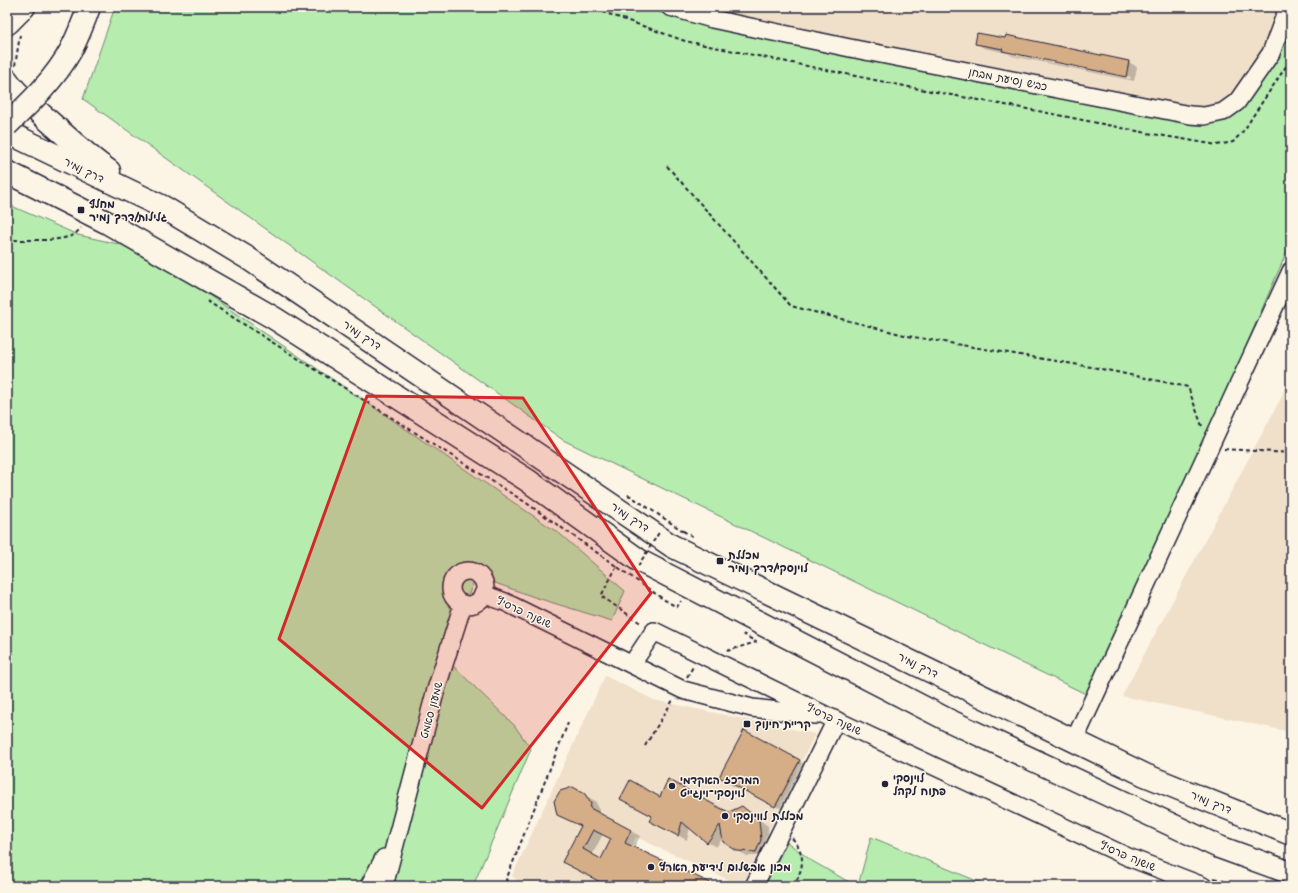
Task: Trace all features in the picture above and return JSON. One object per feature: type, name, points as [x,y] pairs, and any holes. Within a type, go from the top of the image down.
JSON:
[{"type":"highway","points":[[13,22],[24,7]]},
{"type":"highway","points":[[7,124],[44,88],[59,69],[71,49],[89,7]]},
{"type":"highway","points":[[7,81],[14,90],[92,159],[163,207]]},
{"type":"highway","name":"דרך נמיר","points":[[7,132],[163,207],[246,256],[672,546],[1145,775],[1291,834]]},
{"type":"highway","points":[[7,172],[106,222],[274,318],[527,480],[640,561],[955,723],[1219,846],[1291,872]]},
{"type":"street","name":"כביש נסיעת מבחן","points":[[670,7],[712,19],[850,48],[1190,115],[1204,116],[1223,112],[1237,102],[1271,53],[1288,7]]},
{"type":"street","name":"כביש נסיעת מבחן","points":[[708,7],[807,30],[1196,107],[1209,106],[1221,101],[1242,82],[1263,54],[1279,17],[1280,7]]},
{"type":"street","points":[[1074,741],[1291,271]]},
{"type":"street","points":[[470,571],[480,576],[484,586],[483,594],[474,604],[463,604],[454,598],[451,587],[452,582],[459,573],[470,571]]},
{"type":"street","name":"שושנה פרסיץ","points":[[483,594],[505,602],[691,692],[752,708],[832,718]]},
{"type":"street","name":"שמעון סאמט","points":[[384,886],[435,693],[463,604]]},
{"type":"street","points":[[632,664],[654,631]]},
{"type":"street","name":"שושנה פרסיץ","points":[[654,631],[832,718],[1128,857],[1202,886]]},
{"type":"street","points":[[754,886],[782,829],[832,718]]},
{"type":"street","name":"שמעון סאמט","points":[[369,886],[388,850],[402,817]]},
{"type":"path","points":[[589,7],[685,41],[910,87],[1147,133],[1217,145],[1233,142],[1245,129],[1291,59]]},
{"type":"path","points":[[7,81],[14,72],[20,36],[13,22]]},
{"type":"path","points":[[667,166],[791,306],[908,336],[1097,368],[1188,387],[1209,448],[1291,453]]},
{"type":"path","points":[[7,241],[18,239],[42,240],[72,236],[84,226]]},
{"type":"path","points":[[203,298],[525,502],[616,567],[677,607],[684,598]]},
{"type":"path","points":[[638,566],[660,531]]},
{"type":"path","points":[[619,561],[601,596],[654,631]]},
{"type":"path","points":[[712,660],[719,653],[756,642],[743,634]]},
{"type":"path","points":[[513,886],[506,880],[568,723]]},
{"type":"path","points":[[782,829],[794,840],[802,858],[802,871],[794,886]]},
{"type":"highlighted area","points":[[367,396],[523,398],[651,593],[482,808],[279,639]]},
{"type":"shaded area","points":[[644,7],[1291,7],[1245,98],[1198,121],[1003,88],[686,21]]},
{"type":"shaded area","points":[[1291,369],[1291,732],[1122,696],[1281,398]]},
{"type":"shaded area","name":"המרכז האקדמי לוינסקי־וינגייט","points":[[605,676],[654,700],[815,734],[742,886],[636,837],[613,886],[524,886],[512,876]]},
{"type":"green space","points":[[115,7],[644,7],[686,21],[1003,88],[1198,121],[1216,119],[1291,13],[1291,242],[1094,698],[563,440],[83,99]]},
{"type":"green space","points":[[7,204],[78,235],[141,249],[560,534],[625,591],[612,621],[534,597],[484,579],[475,579],[443,656],[514,725],[531,749],[473,886],[7,886]]},
{"type":"green space","points":[[871,837],[989,886],[858,886]]},
{"type":"green space","points":[[787,842],[812,861],[856,886],[765,886]]},
{"type":"building","points":[[977,33],[1005,38],[1006,35],[1129,61],[1126,77],[975,44]]},
{"type":"building","points":[[744,730],[800,760],[775,807],[719,777]]},
{"type":"building","name":"מכללת לווינסקי","points":[[668,779],[729,812],[742,806],[759,820],[761,840],[756,852],[737,851],[723,842],[720,825],[707,843],[682,822],[678,836],[649,821],[652,816],[620,799],[630,780],[660,797]]},
{"type":"building","points":[[573,787],[585,794],[591,804],[590,808],[631,830],[625,843],[717,886],[608,886],[562,862],[581,826],[557,815],[554,801],[560,791]],"holes":[[[593,830],[611,839],[601,859],[583,849]]]},
{"type":"place","name":"מחלף גלילות/דרך נמיר","points":[[81,210]]},
{"type":"place","name":"מכללת לוינסקי/דרך נמיר","points":[[720,561]]},
{"type":"place","name":"קריית חינוך","points":[[747,724]]},
{"type":"place","name":"לוינסקי פתוח לקהל","points":[[885,784]]},
{"type":"place","name":"המרכז האקדמי לוינסקי־וינגייט","points":[[672,786]]},
{"type":"place","name":"מכללת לווינסקי","points":[[725,816]]},
{"type":"place","name":"מכון אבשלום לידיעת הארץ","points":[[651,867]]}]
